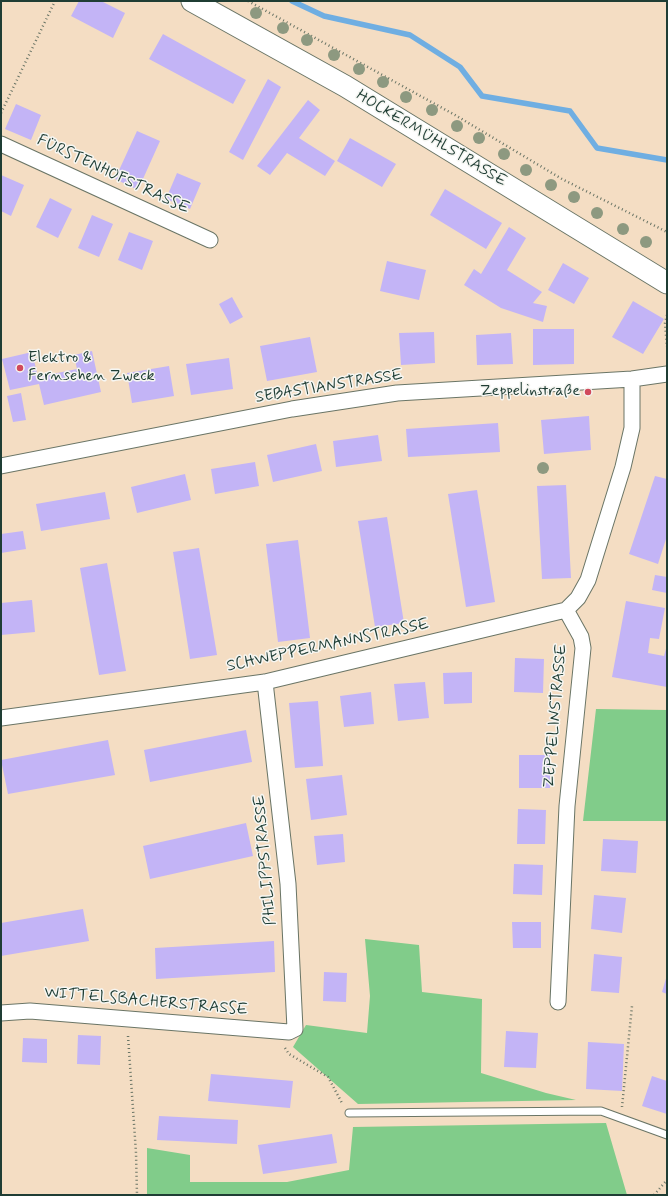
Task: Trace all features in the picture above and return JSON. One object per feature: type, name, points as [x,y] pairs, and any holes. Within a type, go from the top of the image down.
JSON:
[{"type":"main road","name":"HOCKERMÜHLSTRASSE","points":[[192,1],[344,86],[667,283]]},
{"type":"street","name":"FÜRSTENHOFSTRASSE","points":[[1,144],[210,240]]},
{"type":"street","name":"SEBASTIANSTRASSE","points":[[1,466],[292,409],[389,394],[632,379],[667,374]]},
{"type":"street","points":[[566,610],[578,598],[588,580],[623,467],[632,428],[632,379]]},
{"type":"street","name":"SCHWEPPERMANNSTRASSE","points":[[1,718],[265,682],[566,610]]},
{"type":"street","name":"ZEPPELINSTRASSE","points":[[558,1002],[567,806],[583,648],[581,637],[566,610]]},
{"type":"street","name":"PHILIPPSTRASSE","points":[[265,682],[288,884],[294,1028],[285,1031]]},
{"type":"street","name":"WITTELSBACHERSTRASSE","points":[[1,1013],[30,1011],[127,1020],[285,1031]]},
{"type":"lane","points":[[348,1113],[601,1111],[667,1135]]},
{"type":"path","points":[[1,113],[55,1]]},
{"type":"path","points":[[248,1],[455,115],[562,179],[667,232]]},
{"type":"path","points":[[667,315],[665,323],[667,347]]},
{"type":"path","points":[[621,1118],[632,1006]]},
{"type":"path","points":[[127,1020],[136,1152],[137,1195]]},
{"type":"path","points":[[285,1031],[282,1044],[289,1054],[328,1077],[348,1113]]},
{"type":"path","points":[[654,1195],[667,1180]]},
{"type":"green space","points":[[596,709],[667,710],[667,821],[583,821]]},
{"type":"green space","points":[[365,939],[419,945],[422,992],[482,999],[481,1073],[546,1093],[576,1100],[358,1104],[293,1047],[306,1025],[367,1033],[370,996]]},
{"type":"green space","points":[[606,1123],[627,1195],[147,1195],[147,1148],[190,1155],[190,1182],[287,1182],[349,1170],[353,1127]]},
{"type":"building","points":[[79,1],[101,1],[125,13],[113,38],[71,16]]},
{"type":"building","points":[[163,34],[246,80],[233,104],[149,59]]},
{"type":"building","points":[[268,79],[281,87],[243,160],[229,152]]},
{"type":"building","points":[[308,100],[320,110],[299,138],[335,161],[325,176],[287,153],[270,175],[257,166]]},
{"type":"building","points":[[16,104],[41,115],[31,140],[5,129]]},
{"type":"building","points":[[137,131],[160,141],[138,190],[115,179]]},
{"type":"building","points":[[350,138],[396,164],[382,187],[337,161]]},
{"type":"building","points":[[177,173],[201,183],[190,209],[166,199]]},
{"type":"building","points":[[1,175],[24,185],[11,216],[1,211]]},
{"type":"building","points":[[445,189],[502,223],[486,249],[430,215]]},
{"type":"building","points":[[50,198],[72,209],[58,238],[36,227]]},
{"type":"building","points":[[92,215],[113,224],[99,257],[78,248]]},
{"type":"building","points":[[509,227],[526,238],[507,270],[542,292],[533,303],[547,306],[543,322],[501,308],[464,285],[474,269],[481,274]]},
{"type":"building","points":[[129,232],[153,241],[142,270],[118,260]]},
{"type":"building","points":[[387,261],[426,270],[419,300],[380,291]]},
{"type":"building","points":[[563,263],[589,278],[574,304],[548,290]]},
{"type":"building","points":[[232,297],[243,317],[230,324],[219,304]]},
{"type":"building","points":[[633,301],[664,319],[643,354],[612,337]]},
{"type":"building","points":[[533,329],[574,329],[574,364],[533,365]]},
{"type":"building","points":[[434,332],[435,363],[401,365],[399,333]]},
{"type":"building","points":[[511,333],[513,364],[477,365],[476,335]]},
{"type":"building","points":[[310,337],[317,372],[267,381],[260,346]]},
{"type":"building","points":[[92,351],[101,392],[44,405],[39,384],[10,390],[2,359],[32,352],[38,377],[77,369],[74,355]]},
{"type":"building","points":[[229,358],[233,389],[191,395],[186,364]]},
{"type":"building","points":[[169,366],[174,396],[132,403],[127,373]]},
{"type":"building","points":[[21,393],[26,420],[13,422],[7,396]]},
{"type":"building","points":[[589,416],[591,450],[544,454],[541,420]]},
{"type":"building","points":[[498,423],[500,452],[408,457],[406,429]]},
{"type":"building","points":[[378,435],[382,461],[336,467],[333,441]]},
{"type":"building","points":[[316,444],[322,471],[273,482],[267,455]]},
{"type":"building","points":[[255,462],[259,486],[215,494],[211,469]]},
{"type":"building","points":[[185,474],[191,500],[137,513],[131,487]]},
{"type":"building","points":[[655,476],[667,479],[667,536],[658,564],[629,554]]},
{"type":"building","points":[[566,485],[571,578],[542,579],[537,486]]},
{"type":"building","points":[[477,490],[495,602],[466,607],[448,494]]},
{"type":"building","points":[[105,492],[110,519],[41,531],[36,504]]},
{"type":"building","points":[[387,517],[404,623],[375,627],[358,521]]},
{"type":"building","points":[[23,531],[26,549],[1,553],[1,534]]},
{"type":"building","points":[[298,540],[310,638],[278,642],[266,544]]},
{"type":"building","points":[[199,548],[217,655],[190,659],[173,552]]},
{"type":"building","points":[[107,563],[126,671],[99,675],[80,568]]},
{"type":"building","points":[[655,575],[667,577],[667,593],[652,590]]},
{"type":"building","points":[[32,600],[35,632],[1,635],[1,603]]},
{"type":"building","points":[[626,601],[665,608],[659,639],[650,638],[648,653],[664,656],[667,645],[667,687],[612,677]]},
{"type":"building","points":[[515,658],[544,659],[543,693],[514,692]]},
{"type":"building","points":[[472,672],[472,703],[444,704],[443,673]]},
{"type":"building","points":[[425,682],[429,718],[398,721],[394,684]]},
{"type":"building","points":[[371,692],[374,724],[344,727],[340,696]]},
{"type":"building","points":[[318,701],[323,766],[295,768],[289,703]]},
{"type":"building","points":[[246,730],[252,762],[150,782],[144,750]]},
{"type":"building","points":[[108,740],[115,775],[8,794],[1,760]]},
{"type":"building","points":[[519,755],[550,755],[550,788],[519,788]]},
{"type":"building","points":[[342,775],[347,815],[311,820],[306,779]]},
{"type":"building","points":[[518,809],[546,810],[545,844],[517,844]]},
{"type":"building","points":[[246,823],[253,856],[150,879],[143,846]]},
{"type":"building","points":[[343,834],[345,862],[317,865],[314,836]]},
{"type":"building","points":[[603,839],[638,841],[636,873],[601,871]]},
{"type":"building","points":[[514,864],[543,865],[542,895],[513,894]]},
{"type":"building","points":[[594,895],[626,898],[622,933],[591,929]]},
{"type":"building","points":[[83,909],[89,941],[1,956],[1,923]]},
{"type":"building","points":[[512,922],[541,922],[541,948],[513,948]]},
{"type":"building","points":[[274,941],[275,972],[156,979],[155,948]]},
{"type":"building","points":[[594,954],[622,957],[619,993],[591,991]]},
{"type":"building","points":[[324,972],[347,973],[346,1002],[323,1001]]},
{"type":"building","points":[[667,975],[667,994],[662,992]]},
{"type":"building","points":[[506,1031],[538,1033],[536,1068],[504,1067]]},
{"type":"building","points":[[78,1035],[101,1036],[100,1065],[77,1064]]},
{"type":"building","points":[[23,1038],[47,1039],[47,1063],[22,1062]]},
{"type":"building","points":[[588,1042],[624,1044],[622,1091],[586,1089]]},
{"type":"building","points":[[211,1074],[293,1081],[290,1108],[208,1101]]},
{"type":"building","points":[[652,1076],[667,1081],[667,1114],[642,1106]]},
{"type":"building","points":[[159,1116],[238,1120],[237,1144],[157,1140]]},
{"type":"building","points":[[332,1134],[337,1163],[263,1174],[258,1145]]},
{"type":"waterway","points":[[292,1],[324,16],[410,35],[460,67],[482,96],[570,111],[597,148],[667,160]]},
{"type":"place","name":"Elektro & Fernsehen Zweck","points":[[20,368]]},
{"type":"place","name":"Zeppelinstraße","points":[[588,392]]}]
